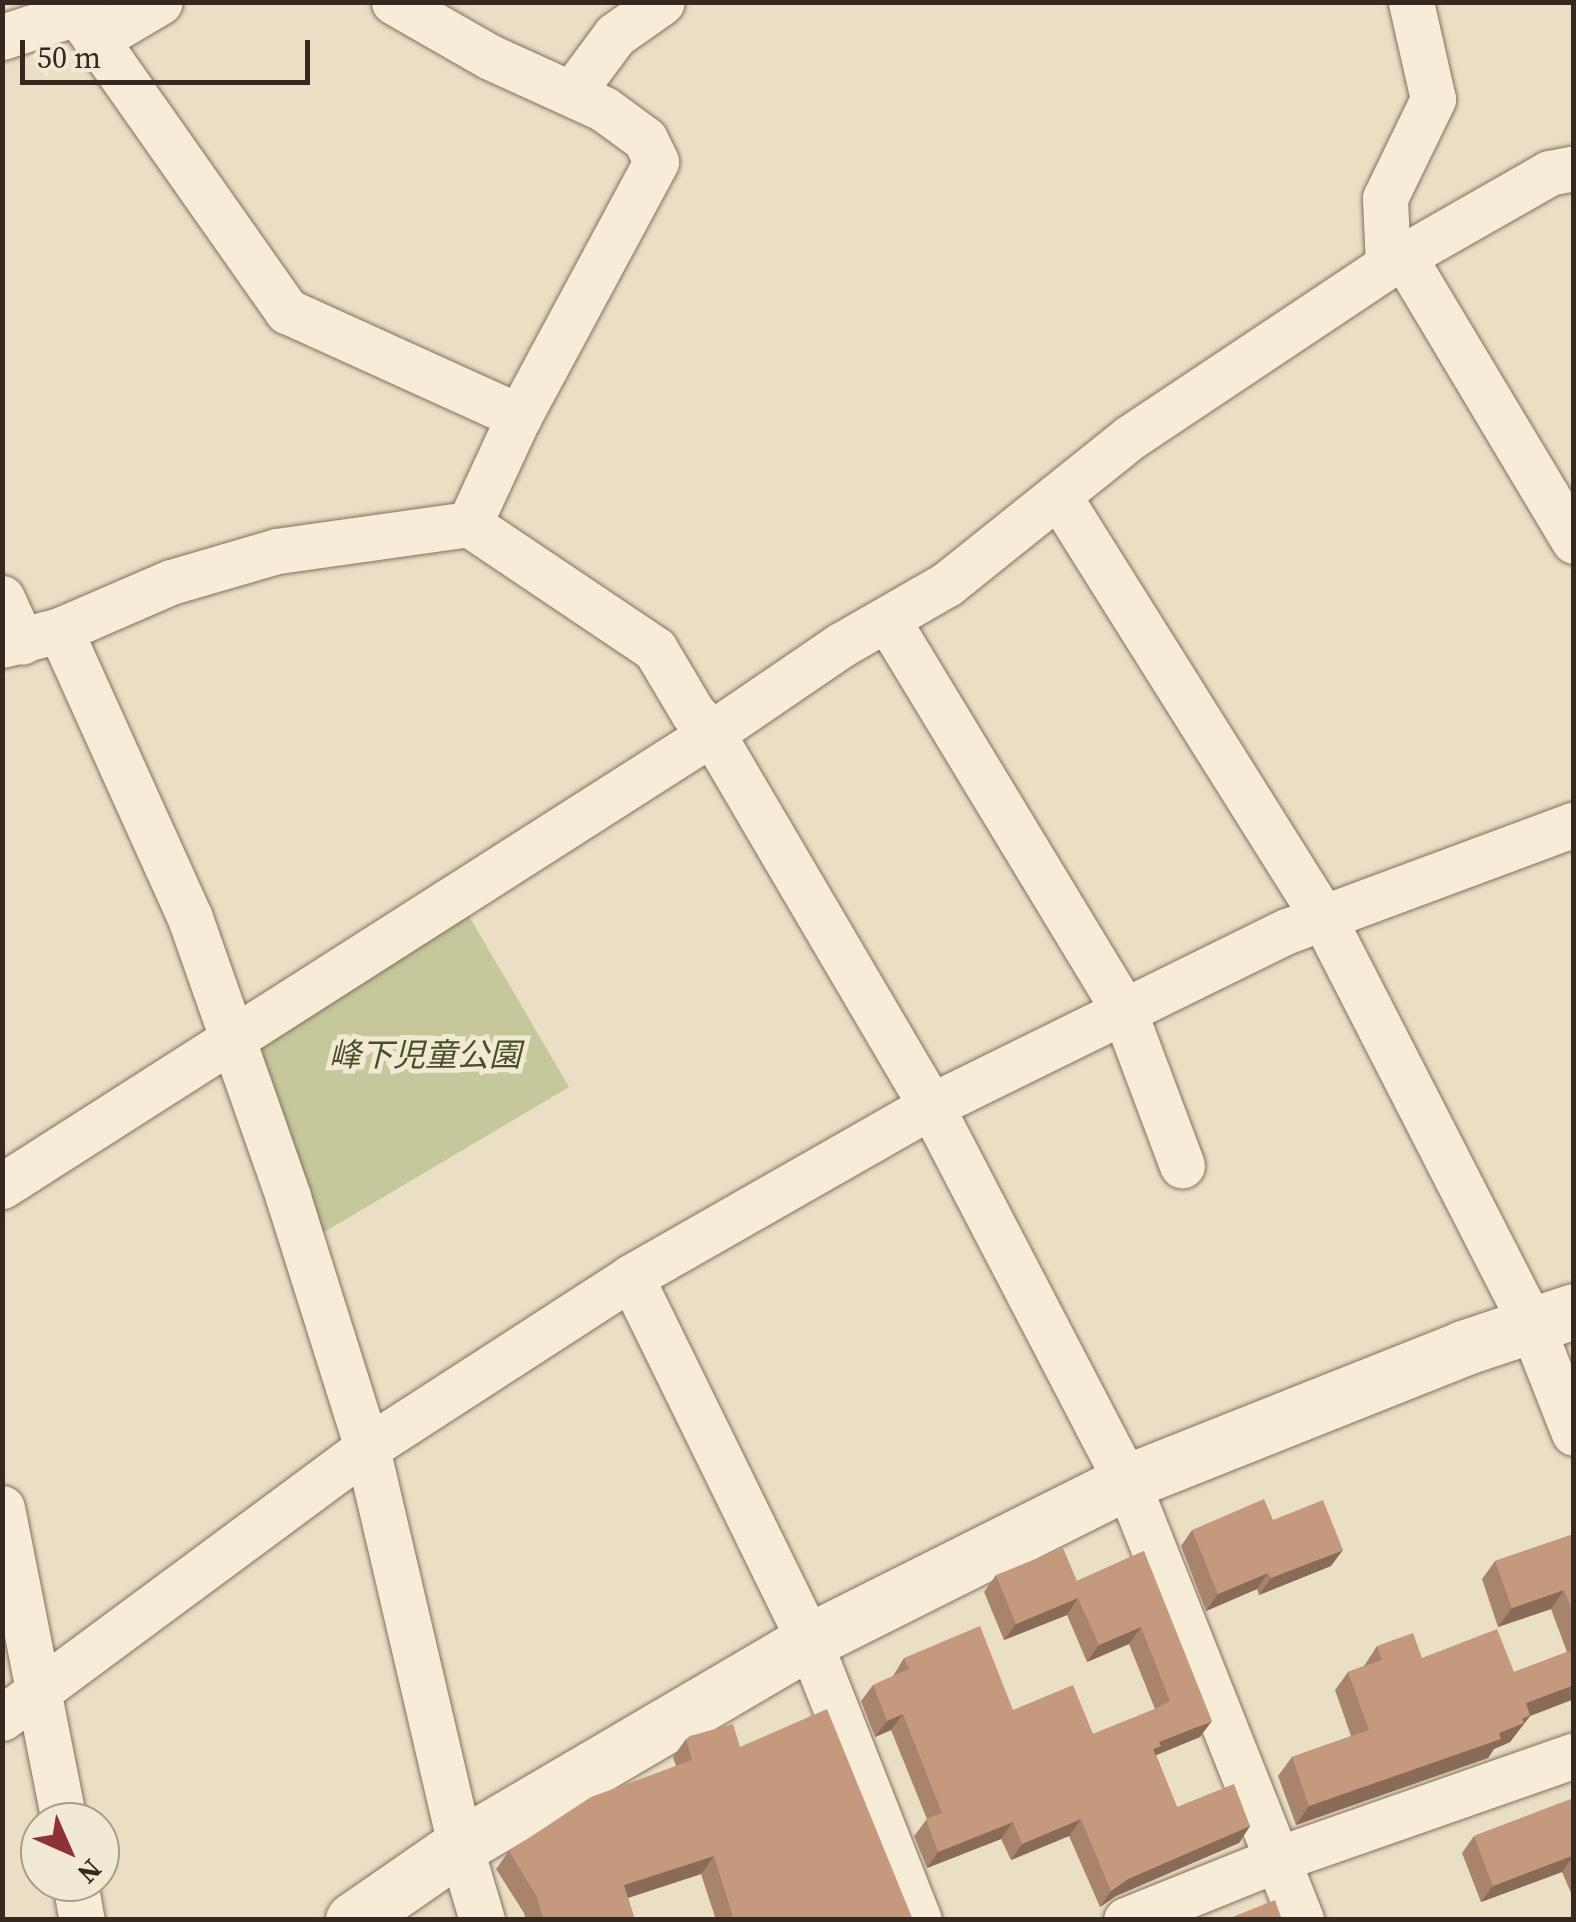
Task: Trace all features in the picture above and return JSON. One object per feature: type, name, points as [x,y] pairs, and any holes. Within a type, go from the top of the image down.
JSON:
[{"type":"street","points":[[2,37],[67,16],[114,29],[160,2]]},
{"type":"street","points":[[572,93],[616,35],[662,2]]},
{"type":"street","points":[[1411,2],[1433,99],[1385,198],[1396,261],[1574,542]]},
{"type":"street","points":[[413,8],[632,128],[644,139],[656,162],[518,416],[470,524]]},
{"type":"street","points":[[82,21],[287,310],[518,416]]},
{"type":"street","points":[[2,1186],[887,619],[964,574],[1129,438],[1396,261],[1549,172],[1574,168]]},
{"type":"street","points":[[1058,495],[1323,916],[1552,1318],[1574,1433]]},
{"type":"street","points":[[28,639],[171,582],[277,551],[470,524],[642,637],[712,733],[931,1106],[1127,1482],[1300,1920]]},
{"type":"street","points":[[2,598],[190,918],[234,1038],[367,1448],[460,1846],[482,1920]]},
{"type":"street","points":[[887,619],[1124,1011],[1182,1164]]},
{"type":"street","points":[[2,1718],[367,1448],[631,1277],[931,1106],[1323,916],[1574,824]]},
{"type":"street","points":[[631,1277],[809,1641],[919,1920]]},
{"type":"street","points":[[353,1920],[460,1846],[809,1641],[1127,1482],[1552,1318]]},
{"type":"street","points":[[2,1508],[61,1802]]},
{"type":"street","points":[[1126,1920],[1275,1860],[1574,1755]]},
{"type":"green space","name":"峰下児童公園","points":[[466,911],[569,1087],[321,1234],[255,1057],[262,1036]]},
{"type":"building","points":[[1264,1499],[1273,1520],[1323,1500],[1343,1550],[1271,1578],[1268,1573],[1218,1594],[1192,1530]]},
{"type":"building","points":[[1574,1534],[1574,1614],[1564,1590],[1512,1608],[1495,1561]]},
{"type":"building","points":[[1063,1548],[1077,1581],[1144,1551],[1212,1721],[1159,1742],[1161,1746],[1153,1749],[1177,1807],[1234,1784],[1250,1826],[1128,1879],[1111,1891],[1081,1819],[1022,1844],[1013,1822],[938,1852],[926,1819],[942,1813],[903,1714],[887,1721],[873,1685],[909,1669],[904,1658],[980,1626],[1013,1710],[1073,1685],[1093,1734],[1170,1701],[1141,1627],[1099,1645],[1078,1598],[1016,1624],[996,1575]]},
{"type":"building","points":[[1497,1629],[1514,1672],[1574,1650],[1574,1685],[1526,1703],[1530,1715],[1522,1719],[1524,1723],[1499,1733],[1501,1739],[1309,1806],[1292,1757],[1369,1730],[1348,1672],[1382,1660],[1377,1646],[1413,1633],[1422,1658]]},
{"type":"building","points":[[827,1709],[913,1920],[734,1920],[714,1856],[624,1885],[635,1920],[544,1920],[536,1895],[509,1851],[591,1797],[692,1760],[686,1739],[690,1736],[733,1724],[740,1747]]},
{"type":"building","points":[[1574,1798],[1574,1855],[1493,1886],[1474,1836]]},
{"type":"building","points":[[1275,1900],[1282,1920],[1225,1920]]}]
